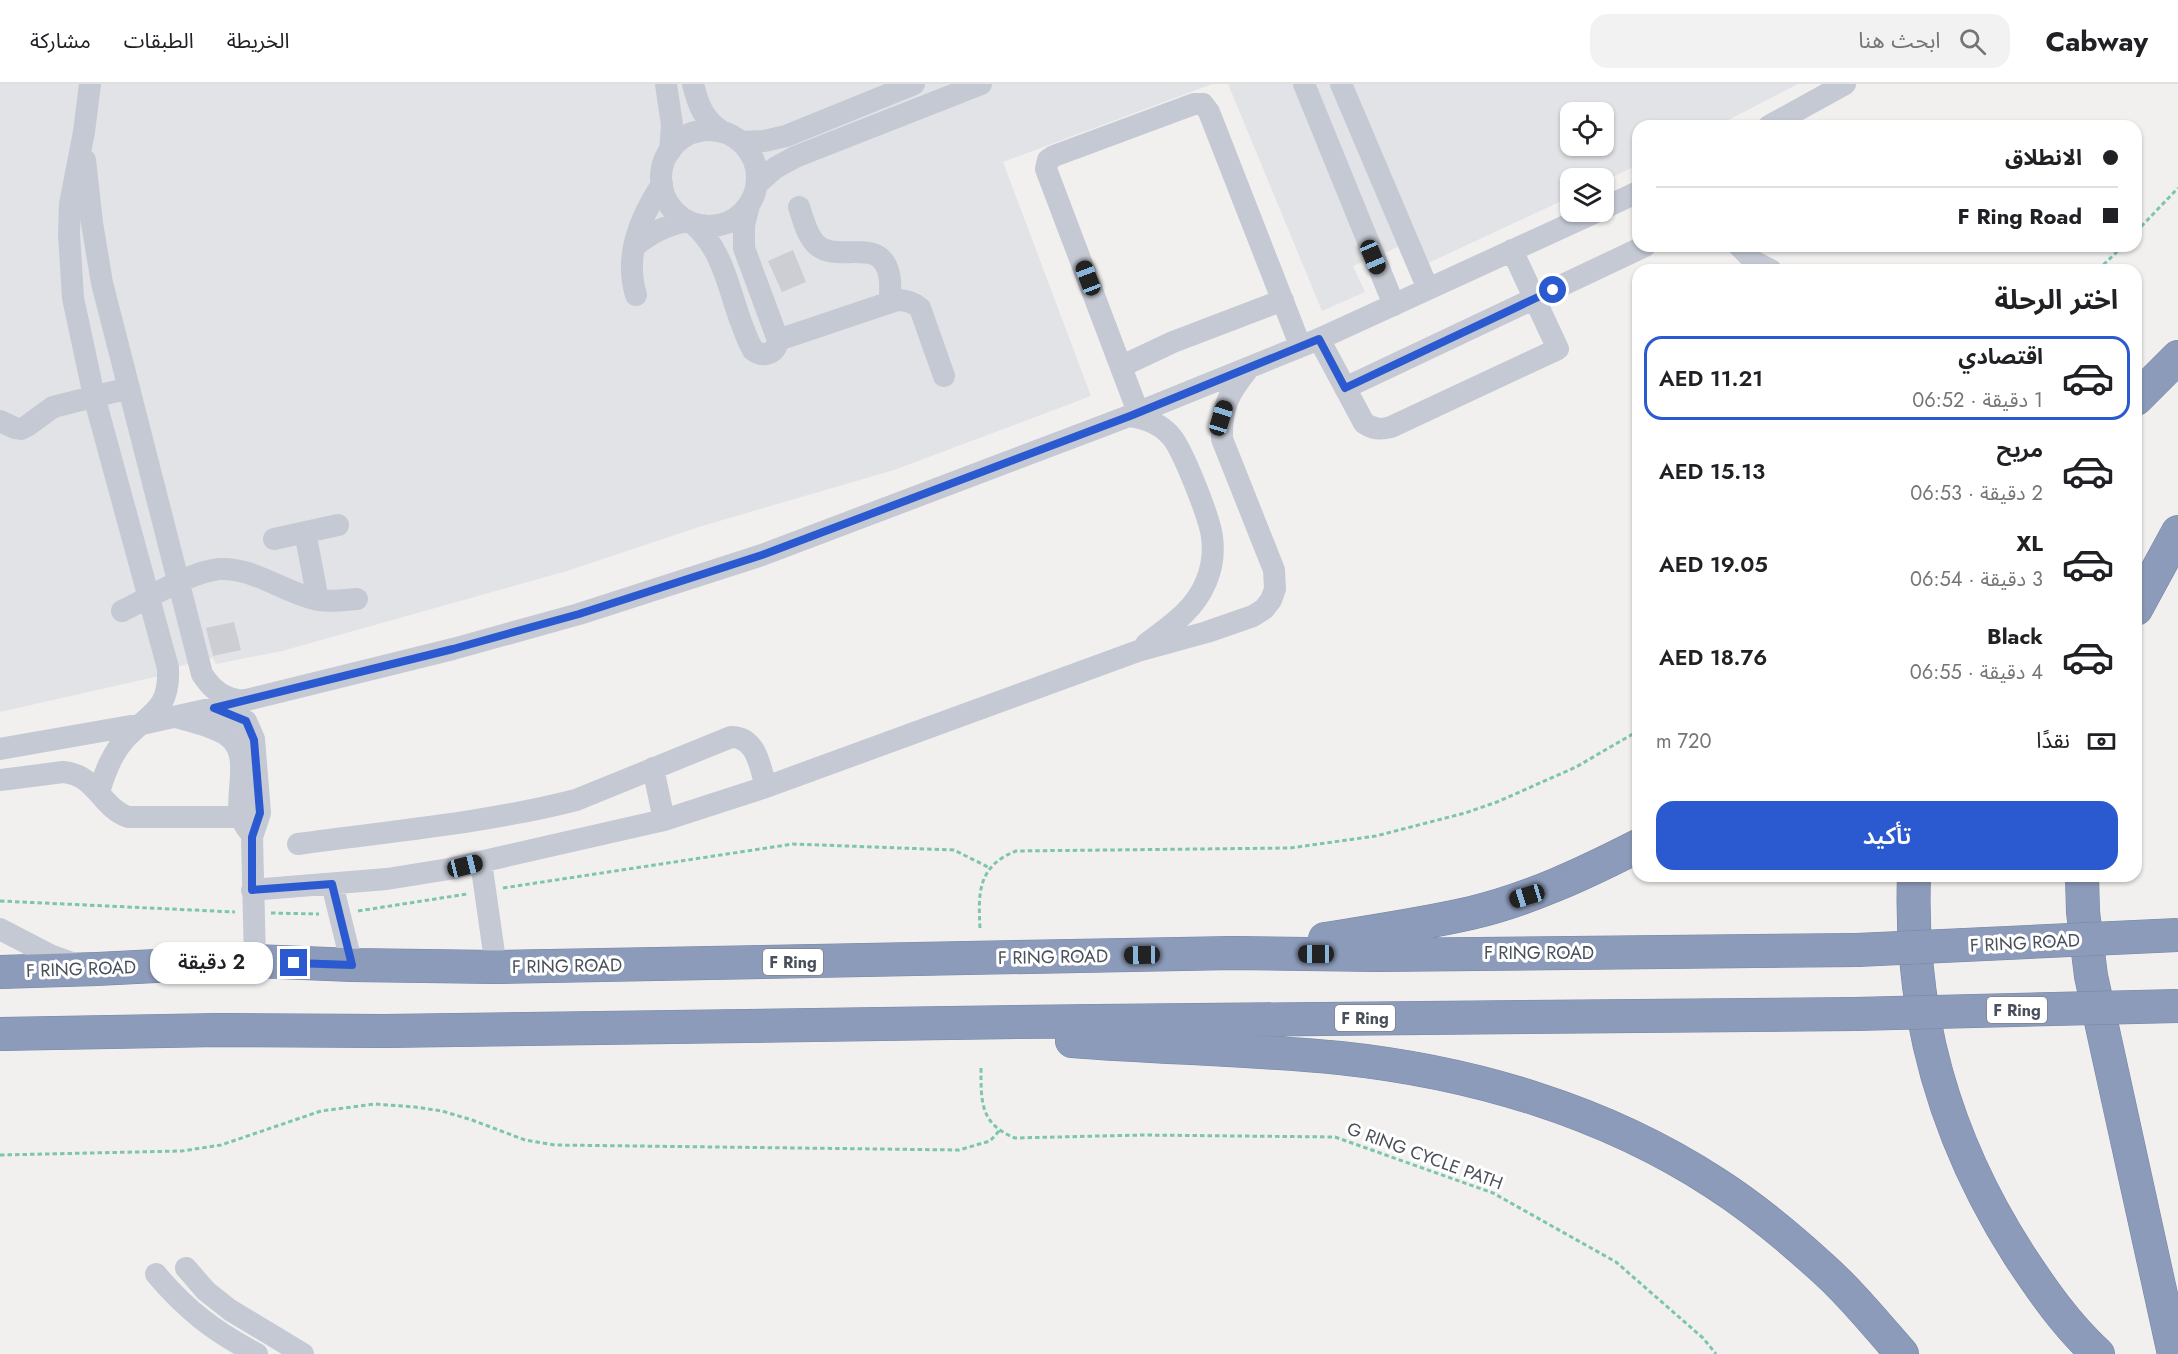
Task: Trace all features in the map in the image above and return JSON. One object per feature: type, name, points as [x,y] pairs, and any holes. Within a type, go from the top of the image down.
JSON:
[{"type":"highway","points":[[2142,393],[2178,357]]},
{"type":"highway","points":[[2142,598],[2178,532]]},
{"type":"highway","points":[[1233,954],[1472,913],[1527,896],[1587,872],[1632,849]]},
{"type":"highway","points":[[1914,882],[1917,982],[1930,1054],[1948,1115],[1974,1174],[2005,1233],[2041,1289],[2098,1354]]},
{"type":"highway","points":[[2082,882],[2083,912],[2091,976],[2174,1354]]},
{"type":"highway","name":"F RING ROAD","points":[[0,972],[255,961],[496,967],[1233,954],[1857,950],[2178,934]]},
{"type":"highway","name":"F Ring","points":[[6,1037],[219,1030],[384,1031],[1855,1014],[2178,1005]]},
{"type":"highway","points":[[875,1026],[1342,1058],[1416,1069],[1477,1082],[1550,1103],[1601,1122],[1668,1155],[1714,1183],[1772,1225],[1818,1264],[1859,1305],[1902,1354]]},
{"type":"street","points":[[90,84],[84,132],[71,196],[69,234],[73,298],[94,396],[168,668],[169,679],[164,700],[158,710],[126,738],[114,754],[99,792]]},
{"type":"street","points":[[666,84],[672,124],[670,151]]},
{"type":"street","points":[[662,184],[670,205],[700,229],[714,248],[753,350],[758,354],[769,354],[774,351],[778,340],[744,248],[744,225],[757,184],[754,161],[741,142],[713,126],[701,111],[693,84]]},
{"type":"street","points":[[741,142],[764,141],[786,135],[914,84]]},
{"type":"street","points":[[757,184],[775,168],[795,157],[981,84]]},
{"type":"street","points":[[1304,84],[1394,305]]},
{"type":"street","points":[[1341,84],[1428,289]]},
{"type":"street","points":[[1779,120],[1836,86]]},
{"type":"street","points":[[1134,414],[1122,366],[1046,169],[1048,160],[1054,156],[1194,104],[1203,104],[1209,112],[1283,300],[1310,342],[1345,388],[1364,423],[1372,428],[1382,430],[1391,427],[1558,349],[1512,250]]},
{"type":"street","points":[[636,295],[631,270],[634,247],[645,214],[662,184],[664,161],[670,151],[687,135],[698,131],[721,131]]},
{"type":"street","points":[[84,132],[86,178],[96,253],[202,674],[219,694],[245,701]]},
{"type":"street","points":[[1614,203],[1632,195]]},
{"type":"street","points":[[634,247],[658,230],[689,221],[713,226],[724,224],[742,213],[749,205]]},
{"type":"street","points":[[799,207],[814,243],[820,247],[835,253],[867,251],[879,258],[890,276],[890,302]]},
{"type":"street","points":[[1361,227],[1395,213]]},
{"type":"street","points":[[0,749],[142,724],[442,652],[579,614],[762,555],[1249,368],[1394,305],[1574,222]]},
{"type":"street","points":[[1345,388],[1632,252]]},
{"type":"street","points":[[1745,252],[1759,264]]},
{"type":"street","points":[[778,340],[890,302],[904,300],[920,308],[944,376]]},
{"type":"street","points":[[1122,366],[1173,342],[1283,300]]},
{"type":"street","points":[[252,890],[415,875],[664,820],[766,787],[1138,651],[1206,633],[1252,616],[1264,609],[1271,600],[1275,589],[1274,570],[1222,439],[1221,418],[1227,400],[1249,368]]},
{"type":"street","points":[[0,421],[21,429],[53,407],[129,388]]},
{"type":"street","points":[[1134,414],[1152,422],[1172,436],[1180,450],[1210,525],[1212,539],[1212,560],[1207,581],[1193,605],[1184,616],[1138,651]]},
{"type":"street","points":[[274,539],[339,525]]},
{"type":"street","points":[[305,532],[318,600]]},
{"type":"street","points":[[122,612],[178,583],[211,570],[243,571],[318,600],[357,599]]},
{"type":"street","points":[[214,708],[246,721],[254,740],[260,813],[252,837],[255,961]]},
{"type":"street","points":[[174,716],[222,732],[235,744],[241,767],[241,817],[252,837]]},
{"type":"street","points":[[298,844],[505,815],[562,804],[726,738],[736,737],[753,747],[766,787]]},
{"type":"street","points":[[653,768],[664,820]]},
{"type":"street","points":[[0,780],[70,772],[89,782],[114,810],[128,817],[241,817]]},
{"type":"street","points":[[481,861],[496,967]]},
{"type":"street","points":[[332,884],[352,965]]},
{"type":"street","points":[[0,929],[50,955],[97,969]]},
{"type":"street","points":[[186,1268],[206,1290],[230,1310],[303,1354]]},
{"type":"street","points":[[156,1274],[177,1299],[205,1323],[256,1354]]},
{"type":"path","points":[[2142,226],[2178,188]]},
{"type":"path","points":[[2104,264],[2117,252]]},
{"type":"path","points":[[980,928],[979,900],[984,878],[1000,858],[1016,852],[1290,848],[1376,836],[1466,813],[1497,802],[1576,767],[1632,734]]},
{"type":"path","points":[[0,1155],[182,1151],[221,1145],[321,1111],[375,1104],[416,1107],[442,1112],[472,1120],[525,1140],[555,1145],[959,1150],[990,1141],[999,1131],[990,1122],[985,1109],[981,1093],[981,1068]]},
{"type":"path","name":"G RING CYCLE PATH","points":[[999,1131],[1015,1138],[1335,1137],[1493,1193],[1616,1262],[1703,1338],[1716,1354]]},
{"type":"shaded area","points":[[0,84],[1212,84],[1003,162],[1091,396],[894,470],[702,526],[567,571],[282,651],[216,664],[213,658],[159,671],[159,676],[0,712]]},
{"type":"shaded area","points":[[1228,84],[1798,84],[1729,120],[1632,120],[1632,168],[1614,176],[1614,168],[1560,168],[1560,202],[1424,265],[1415,240],[1353,266],[1365,292],[1322,311]]},
{"type":"building","points":[[793,250],[806,282],[782,292],[768,261]]},
{"type":"building","points":[[234,622],[241,650],[213,656],[206,628]]},
{"type":"route","points":[[294,963],[352,965],[332,884],[252,890],[252,837],[260,813],[254,740],[246,721],[214,708],[453,649],[579,614],[762,555],[1130,416],[1319,339],[1345,388],[1553,290]]}]
